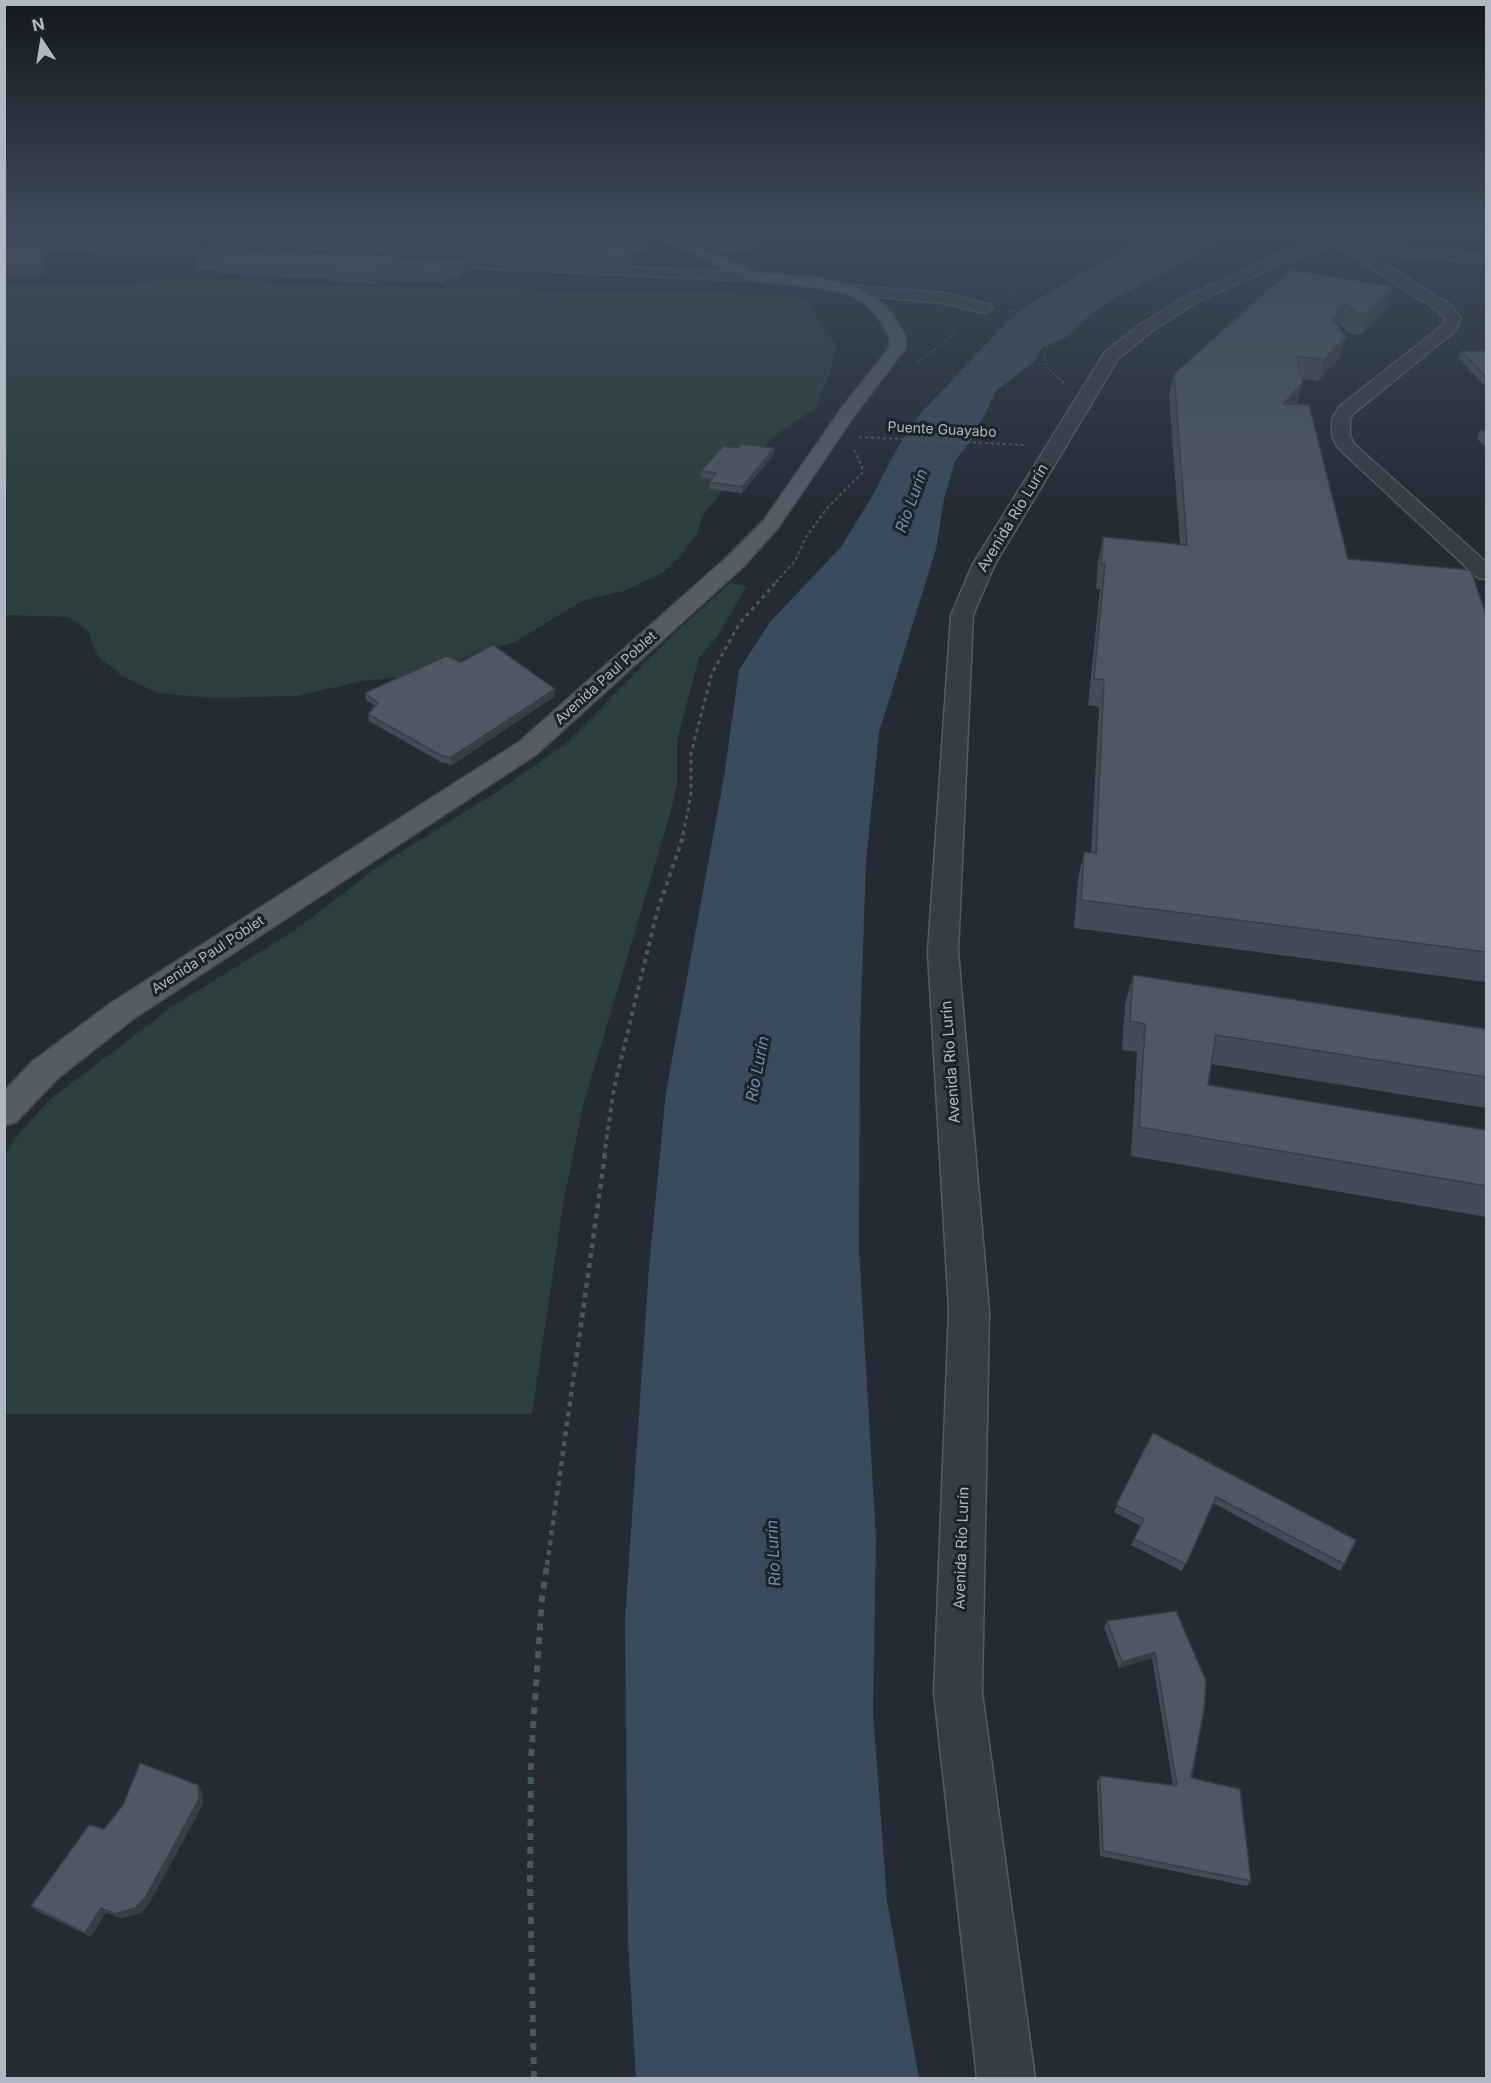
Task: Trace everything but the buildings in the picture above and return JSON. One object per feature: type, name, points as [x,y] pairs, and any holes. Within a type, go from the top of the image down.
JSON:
[{"type":"main road","name":"Avenida Paul Poblet","points":[[4,1113],[45,1070],[122,1011],[528,748],[735,562],[771,524],[848,412],[898,348],[897,336],[889,322]]},
{"type":"street","name":"Avenida Río Lurín","points":[[1006,2079],[958,1693],[969,1311],[943,952],[962,615],[984,564],[1111,356],[1155,322]]},
{"type":"street","points":[[1452,322],[1450,327],[1345,411],[1341,419],[1341,435],[1346,447],[1486,573]]},
{"type":"path","points":[[915,365],[948,339],[964,322]]},
{"type":"path","points":[[1060,322],[1065,324],[1049,342],[1044,356],[1048,368],[1058,379],[1086,397]]},
{"type":"path","name":"Puente Guayabo","points":[[876,438],[1007,444]]},
{"type":"path","points":[[534,2079],[530,1879],[531,1759],[542,1598],[614,1088],[657,912],[687,824],[691,794],[691,753],[712,673],[739,624],[795,561],[806,537],[827,508],[862,473],[862,465],[852,445]]},
{"type":"shaded area","points":[[5,322],[821,322],[837,346],[830,374],[822,389],[817,407],[771,438],[753,465],[735,474],[702,517],[697,534],[683,553],[664,572],[624,591],[584,600],[513,643],[475,653],[429,674],[363,681],[296,696],[212,698],[158,693],[123,677],[97,655],[88,631],[68,617],[5,615]]},
{"type":"shaded area","points":[[730,583],[747,586],[717,637],[699,658],[677,740],[677,784],[671,811],[584,1102],[564,1199],[532,1414],[5,1414],[5,1154],[18,1135],[49,1100],[173,1006],[297,929],[376,868],[498,791],[564,745],[680,628]]},
{"type":"water","name":"Río Lurín","points":[[1008,322],[1081,322],[1066,337],[1042,348],[1035,361],[996,391],[974,436],[955,461],[944,499],[936,549],[879,732],[866,862],[860,1034],[859,1249],[876,1538],[873,1712],[887,1901],[919,2078],[636,2078],[628,1942],[625,1619],[649,1268],[666,1092],[724,777],[739,670],[770,622],[841,547],[873,495],[898,447],[921,413]]}]
